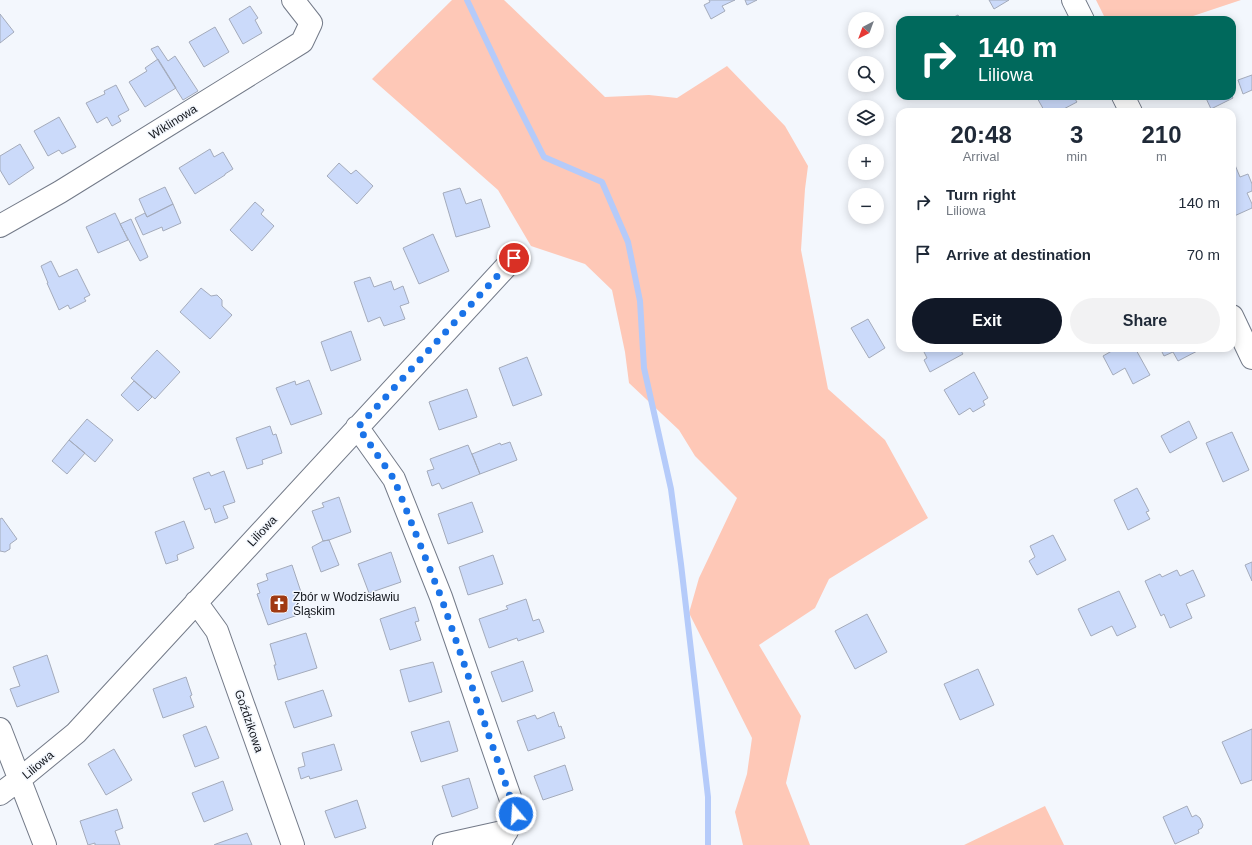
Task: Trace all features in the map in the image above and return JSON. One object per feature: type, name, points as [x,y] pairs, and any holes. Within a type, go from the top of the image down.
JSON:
[{"type":"street","name":"Wiklinowa","points":[[0,226],[60,192],[302,42],[310,23],[293,0]]},
{"type":"street","points":[[1073,0],[1082,16]]},
{"type":"street","name":"Liliowa","points":[[0,794],[76,732],[514,258]]},
{"type":"street","points":[[1236,324],[1252,358]]},
{"type":"street","points":[[358,427],[394,479],[441,597],[516,814],[503,838],[444,845]]},
{"type":"street","name":"Goździkowa","points":[[196,602],[217,631],[293,845]]},
{"type":"street","points":[[0,729],[45,845]]},
{"type":"shaded area","points":[[452,0],[504,0],[605,97],[649,95],[677,98],[727,66],[785,126],[808,166],[801,250],[828,389],[885,440],[928,518],[829,579],[815,608],[759,645],[801,716],[786,783],[810,845],[743,845],[735,812],[747,774],[752,738],[689,613],[699,578],[737,498],[695,456],[679,430],[629,383],[625,352],[612,290],[585,264],[531,246],[498,190],[372,79]]},
{"type":"shaded area","points":[[1096,0],[1241,0],[1193,16],[1104,16]]},
{"type":"shaded area","points":[[1045,806],[1064,845],[964,845]]},
{"type":"building","points":[[709,0],[735,0],[722,6],[725,11],[711,19],[704,5],[710,2]]},
{"type":"building","points":[[745,0],[757,0],[747,5]]},
{"type":"building","points":[[989,0],[1009,0],[994,9]]},
{"type":"building","points":[[250,6],[258,18],[255,20],[262,33],[243,44],[229,19]]},
{"type":"building","points":[[0,14],[14,32],[0,43]]},
{"type":"building","points":[[215,27],[229,52],[204,67],[189,42]]},
{"type":"building","points":[[158,46],[168,61],[175,56],[198,91],[183,100],[151,49]]},
{"type":"building","points":[[158,59],[176,88],[145,107],[129,82],[147,71],[145,68]]},
{"type":"building","points":[[1252,75],[1252,90],[1243,94],[1238,80]]},
{"type":"building","points":[[116,85],[129,110],[118,116],[121,121],[112,126],[107,117],[97,123],[86,103],[105,94],[104,91]]},
{"type":"building","points":[[1038,100],[1076,100],[1077,102],[1066,108],[1043,108]]},
{"type":"building","points":[[1207,100],[1229,100],[1213,108],[1211,108]]},
{"type":"building","points":[[59,117],[76,147],[62,154],[59,150],[48,156],[34,131]]},
{"type":"building","points":[[20,144],[34,168],[9,185],[0,170],[0,156]]},
{"type":"building","points":[[210,149],[214,157],[223,152],[233,169],[195,194],[179,168]]},
{"type":"building","points":[[339,163],[351,174],[356,170],[373,186],[357,204],[327,176]]},
{"type":"building","points":[[1236,167],[1240,177],[1248,174],[1252,184],[1252,191],[1247,193],[1252,204],[1252,208],[1236,215]]},
{"type":"building","points":[[165,187],[173,204],[147,217],[139,199]]},
{"type":"building","points":[[460,188],[466,204],[481,199],[490,227],[456,237],[443,193]]},
{"type":"building","points":[[255,202],[264,210],[261,214],[274,226],[252,251],[230,230]]},
{"type":"building","points":[[173,204],[181,223],[163,231],[162,227],[143,235],[135,218],[145,213],[147,217]]},
{"type":"building","points":[[115,213],[128,240],[98,253],[86,227]]},
{"type":"building","points":[[131,219],[148,257],[140,261],[120,224]]},
{"type":"building","points":[[433,234],[449,271],[419,284],[403,248]]},
{"type":"building","points":[[51,261],[59,277],[77,269],[90,295],[84,298],[86,301],[70,309],[68,305],[59,310],[41,266]]},
{"type":"building","points":[[370,277],[374,287],[391,281],[394,290],[403,286],[409,303],[400,306],[405,319],[384,326],[380,317],[368,322],[354,282]]},
{"type":"building","points":[[201,288],[211,296],[217,295],[222,300],[222,306],[232,315],[210,339],[180,312]]},
{"type":"building","points":[[868,319],[885,348],[869,358],[851,328]]},
{"type":"building","points":[[351,331],[361,360],[331,371],[321,342]]},
{"type":"building","points":[[157,350],[180,372],[155,399],[131,378]]},
{"type":"building","points":[[924,352],[962,352],[963,354],[930,372],[924,360],[927,358]]},
{"type":"building","points":[[1110,352],[1137,352],[1150,375],[1133,384],[1125,368],[1113,375],[1103,356]]},
{"type":"building","points":[[1162,352],[1173,352],[1164,356]]},
{"type":"building","points":[[1173,352],[1195,352],[1178,361]]},
{"type":"building","points":[[527,357],[542,395],[513,406],[499,368]]},
{"type":"building","points":[[974,372],[988,398],[983,401],[985,405],[973,412],[970,408],[959,415],[944,390]]},
{"type":"building","points":[[309,380],[322,414],[291,425],[276,388],[295,381],[296,385]]},
{"type":"building","points":[[134,381],[152,397],[138,411],[121,395]]},
{"type":"building","points":[[467,389],[477,417],[439,430],[429,402]]},
{"type":"building","points":[[87,419],[113,440],[95,462],[69,440]]},
{"type":"building","points":[[1189,421],[1197,438],[1170,453],[1161,436]]},
{"type":"building","points":[[270,426],[273,435],[276,434],[282,453],[262,460],[263,464],[247,469],[236,438]]},
{"type":"building","points":[[1232,432],[1249,470],[1223,482],[1206,443]]},
{"type":"building","points":[[69,440],[85,453],[67,474],[52,461]]},
{"type":"building","points":[[510,442],[517,460],[480,474],[472,454],[500,443],[501,445]]},
{"type":"building","points":[[468,445],[480,474],[442,489],[439,483],[432,486],[427,471],[434,469],[430,459]]},
{"type":"building","points":[[224,471],[235,502],[223,506],[228,518],[215,523],[210,508],[205,510],[193,478],[209,472],[211,476]]},
{"type":"building","points":[[1137,488],[1149,511],[1146,512],[1150,519],[1128,530],[1114,500]]},
{"type":"building","points":[[339,497],[351,532],[323,541],[312,511],[324,507],[322,503]]},
{"type":"building","points":[[472,502],[483,532],[448,544],[438,514]]},
{"type":"building","points":[[2,518],[17,539],[10,544],[10,549],[5,552],[0,551],[0,519]]},
{"type":"building","points":[[184,521],[194,548],[177,555],[178,560],[166,564],[155,532]]},
{"type":"building","points":[[1053,535],[1066,560],[1037,575],[1029,561],[1035,557],[1030,546]]},
{"type":"building","points":[[329,540],[339,565],[321,572],[312,547],[323,541]]},
{"type":"building","points":[[391,552],[401,582],[369,593],[358,564]]},
{"type":"building","points":[[493,555],[503,584],[468,595],[459,567]]},
{"type":"building","points":[[1252,562],[1252,581],[1245,565]]},
{"type":"building","name":"Zbór w Wodzisławiu Śląskim","points":[[292,565],[301,592],[294,595],[301,614],[268,625],[257,594],[260,593],[257,584],[268,580],[266,574]]},
{"type":"building","points":[[1177,570],[1180,576],[1193,570],[1205,596],[1186,604],[1192,618],[1170,628],[1164,614],[1161,616],[1145,581],[1160,574],[1162,577]]},
{"type":"building","points":[[1119,591],[1136,627],[1117,636],[1112,626],[1091,636],[1078,609]]},
{"type":"building","points":[[526,599],[533,621],[539,619],[544,632],[518,641],[517,638],[489,648],[479,619],[508,609],[506,606]]},
{"type":"building","points":[[415,607],[419,621],[415,622],[421,640],[390,650],[380,619]]},
{"type":"building","points":[[867,614],[887,652],[855,669],[835,631]]},
{"type":"building","points":[[306,633],[317,668],[278,680],[274,665],[276,665],[270,644]]},
{"type":"building","points":[[47,655],[59,692],[17,707],[10,689],[20,686],[13,667]]},
{"type":"building","points":[[523,661],[533,691],[502,702],[491,672]]},
{"type":"building","points":[[433,662],[442,692],[409,702],[400,670]]},
{"type":"building","points":[[978,669],[994,705],[960,720],[944,684]]},
{"type":"building","points":[[186,677],[194,707],[163,718],[153,689]]},
{"type":"building","points":[[323,690],[332,716],[294,728],[285,702]]},
{"type":"building","points":[[554,712],[559,727],[561,726],[565,738],[528,751],[517,721],[535,715],[537,719]]},
{"type":"building","points":[[449,721],[458,751],[421,762],[411,732]]},
{"type":"building","points":[[206,726],[219,758],[195,767],[183,735]]},
{"type":"building","points":[[1252,729],[1252,780],[1241,784],[1222,742]]},
{"type":"building","points":[[334,744],[342,770],[310,779],[309,776],[301,779],[298,768],[305,766],[302,753]]},
{"type":"building","points":[[114,749],[132,780],[106,795],[88,764]]},
{"type":"building","points":[[565,765],[573,790],[543,800],[534,776]]},
{"type":"building","points":[[469,778],[478,808],[452,817],[442,786]]},
{"type":"building","points":[[223,781],[233,810],[204,822],[192,793]]},
{"type":"building","points":[[357,800],[366,828],[335,838],[325,811]]},
{"type":"building","points":[[1187,806],[1192,817],[1196,815],[1200,818],[1203,825],[1202,828],[1198,830],[1199,833],[1175,844],[1163,817]]},
{"type":"building","points":[[117,809],[123,828],[115,831],[120,845],[95,845],[95,843],[88,845],[80,821]]},
{"type":"building","points":[[247,833],[252,845],[214,845],[216,844]]},
{"type":"waterway","points":[[467,0],[544,157],[602,182],[628,242],[640,301],[644,368],[671,489],[681,564],[708,797],[708,845]]},
{"type":"place","name":"Zbór w Wodzisławiu Śląskim","points":[[279,604]]},
{"type":"route","points":[[514,258],[358,427],[394,479],[441,597],[516,814]]}]
